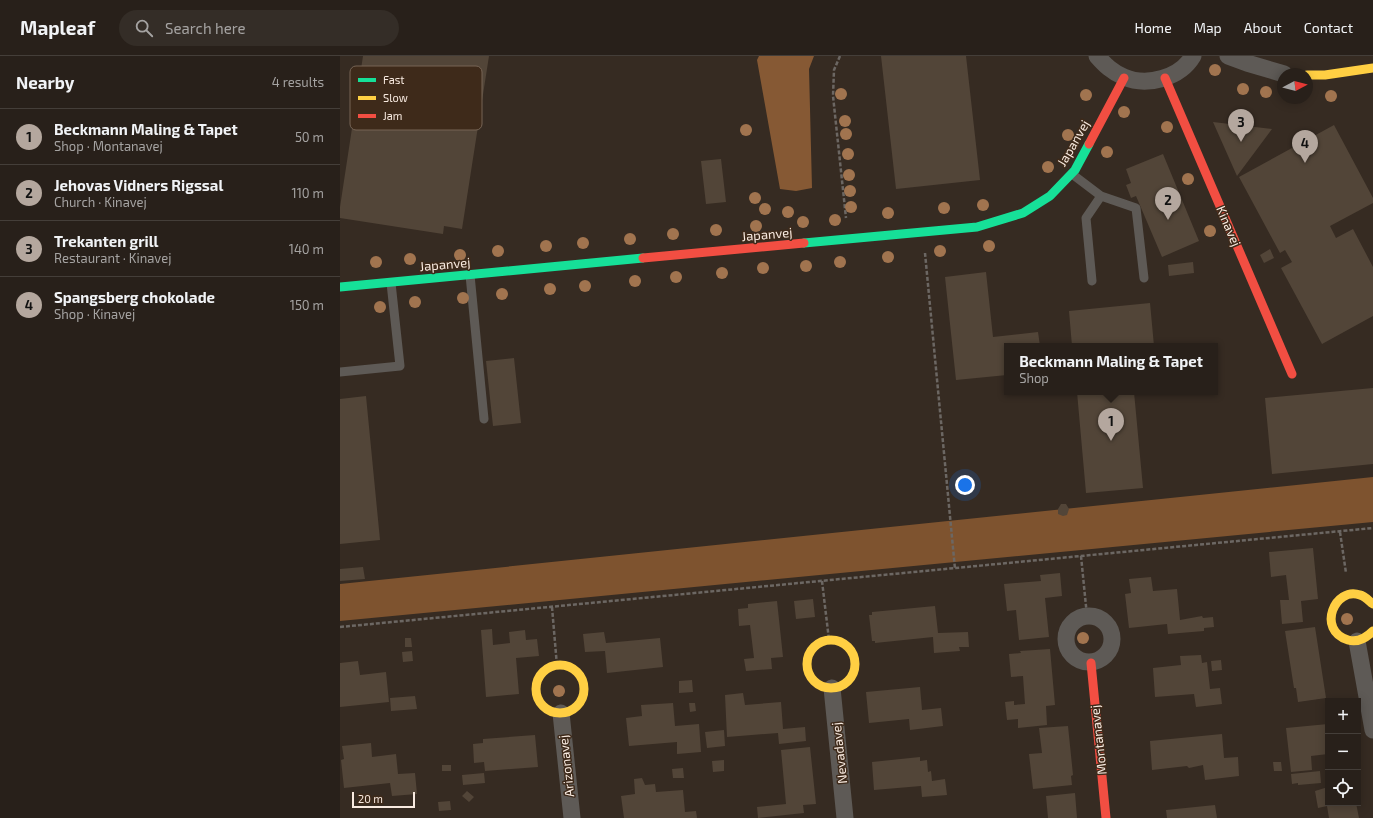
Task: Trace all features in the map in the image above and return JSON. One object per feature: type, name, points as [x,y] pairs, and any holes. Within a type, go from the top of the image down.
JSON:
[{"type":"street","points":[[1097,56],[1108,68],[1124,78],[1145,81],[1165,78],[1180,70],[1193,56]]},
{"type":"street","points":[[1228,56],[1277,72]]},
{"type":"street","points":[[1313,76],[1373,68]]},
{"type":"street","name":"Japanvej","points":[[340,287],[977,227],[1023,213],[1050,196],[1072,173],[1124,78]]},
{"type":"street","name":"Kinavej","points":[[1165,78],[1292,374]]},
{"type":"street","points":[[1373,604],[1362,596],[1349,594],[1335,603],[1331,610],[1331,626],[1342,638],[1357,641],[1364,639],[1373,631]]},
{"type":"street","points":[[1087,616],[1102,620],[1108,625],[1113,640],[1109,653],[1104,658],[1090,663],[1083,662],[1075,658],[1070,653],[1066,645],[1066,637],[1073,622],[1079,618],[1087,616]]},
{"type":"street","points":[[829,640],[843,644],[853,655],[854,662],[851,677],[846,682],[832,688],[817,683],[808,670],[807,662],[814,647],[829,640]]},
{"type":"street","points":[[1357,641],[1373,730]]},
{"type":"street","name":"Montanavej","points":[[1090,663],[1106,818]]},
{"type":"street","points":[[557,666],[564,666],[578,674],[584,687],[580,702],[575,708],[561,713],[546,709],[537,696],[538,680],[549,668],[557,666]]},
{"type":"street","name":"Nevadavej","points":[[832,688],[845,818]]},
{"type":"street","name":"Arizonavej","points":[[561,713],[572,818]]},
{"type":"lane","points":[[1072,173],[1101,196],[1136,208],[1144,278]]},
{"type":"lane","points":[[1092,281],[1086,218],[1101,196]]},
{"type":"lane","points":[[470,275],[484,419]]},
{"type":"lane","points":[[340,372],[400,366],[391,283]]},
{"type":"path","points":[[840,56],[834,70],[833,96],[848,239]]},
{"type":"path","points":[[923,232],[955,569]]},
{"type":"path","points":[[340,627],[1373,528]]},
{"type":"path","points":[[1340,532],[1349,594]]},
{"type":"path","points":[[1081,556],[1087,616]]},
{"type":"path","points":[[822,581],[829,640]]},
{"type":"path","points":[[552,607],[557,666]]},
{"type":"shaded area","points":[[759,56],[814,56],[809,69],[812,188],[796,191],[780,189],[757,60]]},
{"type":"shaded area","points":[[1373,477],[1373,522],[340,621],[340,584]]},
{"type":"building","points":[[363,56],[489,56],[482,101],[482,66],[361,66]]},
{"type":"building","points":[[881,56],[966,56],[980,180],[896,189]]},
{"type":"building","points":[[1213,122],[1272,129],[1237,176]]},
{"type":"building","points":[[1334,125],[1373,198],[1373,203],[1330,226],[1336,238],[1353,229],[1373,267],[1373,316],[1322,344],[1281,268],[1292,262],[1285,250],[1280,253],[1239,177]]},
{"type":"building","points":[[352,130],[477,130],[462,229],[444,226],[443,234],[340,218],[340,207]]},
{"type":"building","points":[[1163,154],[1199,241],[1162,257],[1136,196],[1131,198],[1126,185],[1131,183],[1126,169]]},
{"type":"building","points":[[721,159],[726,202],[706,204],[701,161]]},
{"type":"building","points":[[1270,249],[1274,258],[1264,263],[1260,255]]},
{"type":"building","points":[[1193,262],[1194,273],[1169,276],[1168,265]]},
{"type":"building","points":[[986,272],[993,337],[1038,332],[1040,343],[1004,343],[1004,375],[956,380],[945,277]]},
{"type":"building","points":[[1150,303],[1154,343],[1072,343],[1069,311]]},
{"type":"building","points":[[514,358],[521,423],[493,426],[486,361]]},
{"type":"building","points":[[1373,388],[1373,464],[1272,474],[1265,398]]},
{"type":"building","points":[[1077,395],[1134,395],[1143,488],[1086,493]]},
{"type":"building","points":[[366,396],[380,540],[340,544],[340,399]]},
{"type":"building","points":[[1061,504],[1066,504],[1069,509],[1067,515],[1063,516],[1058,514],[1058,509]]},
{"type":"building","points":[[1313,548],[1318,599],[1301,601],[1303,622],[1282,624],[1280,600],[1289,600],[1286,575],[1271,577],[1269,552]]},
{"type":"building","points":[[363,567],[365,579],[340,581],[340,569]]},
{"type":"building","points":[[1060,573],[1062,596],[1045,598],[1049,637],[1019,640],[1016,610],[1007,611],[1004,584],[1041,581],[1040,575]]},
{"type":"building","points":[[1151,577],[1153,591],[1177,589],[1180,620],[1202,616],[1203,618],[1213,617],[1214,627],[1204,628],[1204,631],[1168,634],[1167,624],[1129,628],[1125,594],[1131,593],[1129,579]]},
{"type":"building","points":[[813,599],[815,617],[796,619],[794,601]]},
{"type":"building","points":[[777,601],[783,657],[771,658],[772,669],[746,671],[744,659],[754,658],[750,625],[739,626],[738,609],[748,608],[748,604]]},
{"type":"building","points":[[935,606],[938,633],[968,632],[969,647],[959,647],[960,651],[934,653],[933,637],[875,643],[875,641],[872,641],[869,615],[872,615],[872,612]]},
{"type":"building","points":[[1315,627],[1326,698],[1298,702],[1296,688],[1294,688],[1285,631]]},
{"type":"building","points":[[492,629],[493,645],[510,643],[509,632],[525,630],[526,640],[537,639],[539,656],[516,658],[519,694],[486,697],[481,630]]},
{"type":"building","points":[[604,632],[606,643],[660,638],[663,667],[607,673],[605,651],[585,652],[583,634]]},
{"type":"building","points":[[405,638],[411,638],[412,647],[405,647]]},
{"type":"building","points":[[1050,649],[1055,705],[1046,706],[1047,725],[1018,728],[1018,719],[1007,720],[1005,702],[1014,701],[1014,705],[1025,704],[1023,676],[1011,677],[1009,654],[1021,653],[1020,651]]},
{"type":"building","points":[[412,651],[413,661],[403,662],[402,652]]},
{"type":"building","points":[[1201,655],[1202,663],[1207,662],[1210,689],[1220,688],[1222,704],[1196,707],[1194,694],[1155,697],[1153,668],[1181,665],[1180,656]]},
{"type":"building","points":[[1221,660],[1222,670],[1212,671],[1211,661]]},
{"type":"building","points":[[358,661],[360,675],[386,672],[389,702],[340,707],[340,663]]},
{"type":"building","points":[[692,680],[693,692],[679,693],[679,681]]},
{"type":"building","points":[[920,687],[922,710],[941,708],[943,726],[910,730],[909,719],[869,723],[866,692]]},
{"type":"building","points":[[743,693],[745,705],[781,702],[783,729],[805,727],[806,741],[779,744],[778,733],[727,737],[725,695]]},
{"type":"building","points":[[415,696],[417,709],[391,711],[390,698]]},
{"type":"building","points":[[673,703],[675,726],[699,724],[701,752],[677,754],[677,742],[629,746],[626,718],[642,716],[641,705]]},
{"type":"building","points":[[689,703],[695,703],[696,711],[690,712]]},
{"type":"building","points":[[1325,724],[1325,754],[1311,756],[1312,770],[1291,772],[1286,728]]},
{"type":"building","points":[[1068,726],[1073,775],[1071,776],[1072,785],[1033,789],[1029,754],[1042,753],[1039,728]]},
{"type":"building","points":[[724,730],[725,746],[707,748],[705,732]]},
{"type":"building","points":[[1222,734],[1224,758],[1238,757],[1239,776],[1205,780],[1203,765],[1189,768],[1187,766],[1152,770],[1150,741]]},
{"type":"building","points":[[535,735],[538,767],[485,771],[484,762],[474,763],[473,744],[483,743],[483,739]]},
{"type":"building","points":[[371,743],[372,757],[396,754],[398,774],[415,773],[417,794],[392,796],[390,783],[344,788],[341,760],[344,759],[342,746]]},
{"type":"building","points":[[810,747],[816,804],[803,805],[804,813],[758,818],[757,807],[786,804],[781,750]]},
{"type":"building","points":[[920,757],[920,761],[927,760],[928,772],[931,771],[932,781],[945,779],[947,795],[922,797],[921,786],[874,790],[872,762]]},
{"type":"building","points":[[724,760],[724,771],[713,772],[712,761]]},
{"type":"building","points":[[1273,762],[1281,762],[1282,771],[1274,771]]},
{"type":"building","points":[[442,765],[451,765],[451,771],[442,771]]},
{"type":"building","points":[[683,768],[684,778],[673,778],[672,769]]},
{"type":"building","points":[[1320,771],[1321,783],[1298,785],[1298,783],[1292,784],[1291,774]]},
{"type":"building","points":[[484,773],[485,783],[463,785],[462,775]]},
{"type":"building","points":[[642,778],[645,785],[655,784],[656,792],[683,790],[685,812],[696,811],[697,818],[624,818],[621,796],[635,794],[634,779]]},
{"type":"building","points":[[1325,788],[1325,806],[1327,806],[1318,808],[1315,791]]},
{"type":"building","points":[[467,791],[474,797],[469,802],[462,796]]},
{"type":"building","points":[[1075,793],[1077,818],[1048,818],[1046,796]]},
{"type":"building","points":[[450,801],[451,810],[439,811],[438,802]]},
{"type":"building","points":[[1215,805],[1217,818],[1167,818],[1166,810]]},
{"type":"building","points":[[1327,806],[1357,806],[1359,818],[1329,818]]},
{"type":"traffic: fast","points":[[804,243],[977,227],[1023,213],[1050,196],[1075,170],[1089,144]]},
{"type":"traffic: fast","points":[[340,287],[643,258]]},
{"type":"traffic: slow","points":[[1313,75],[1325,75],[1373,68]]},
{"type":"traffic: slow","points":[[1373,604],[1365,597],[1351,594],[1343,597],[1337,603],[1333,610],[1331,619],[1333,627],[1338,635],[1348,640],[1355,641],[1362,639],[1373,631]]},
{"type":"traffic: slow","points":[[831,640],[840,642],[848,647],[853,655],[855,664],[853,673],[848,681],[840,686],[831,688],[822,686],[814,681],[809,673],[807,664],[809,655],[814,647],[822,642],[831,640]]},
{"type":"traffic: slow","points":[[560,665],[569,667],[577,672],[582,680],[584,689],[582,698],[577,706],[569,711],[560,713],[551,711],[543,706],[538,698],[536,689],[538,680],[543,672],[551,667],[560,665]]},
{"type":"traffic: jam","points":[[1089,144],[1124,78]]},
{"type":"traffic: jam","points":[[1165,78],[1292,374]]},
{"type":"traffic: jam","points":[[643,258],[804,243]]},
{"type":"traffic: jam","points":[[1091,663],[1106,818]]},
{"type":"place","name":"Trekanten grill","points":[[1241,142]]},
{"type":"place","name":"Spangsberg chokolade","points":[[1305,163]]},
{"type":"place","name":"Jehovas Vidners Rigssal","points":[[1168,220]]},
{"type":"place","name":"Beckmann Maling & Tapet","points":[[1111,441]]}]
